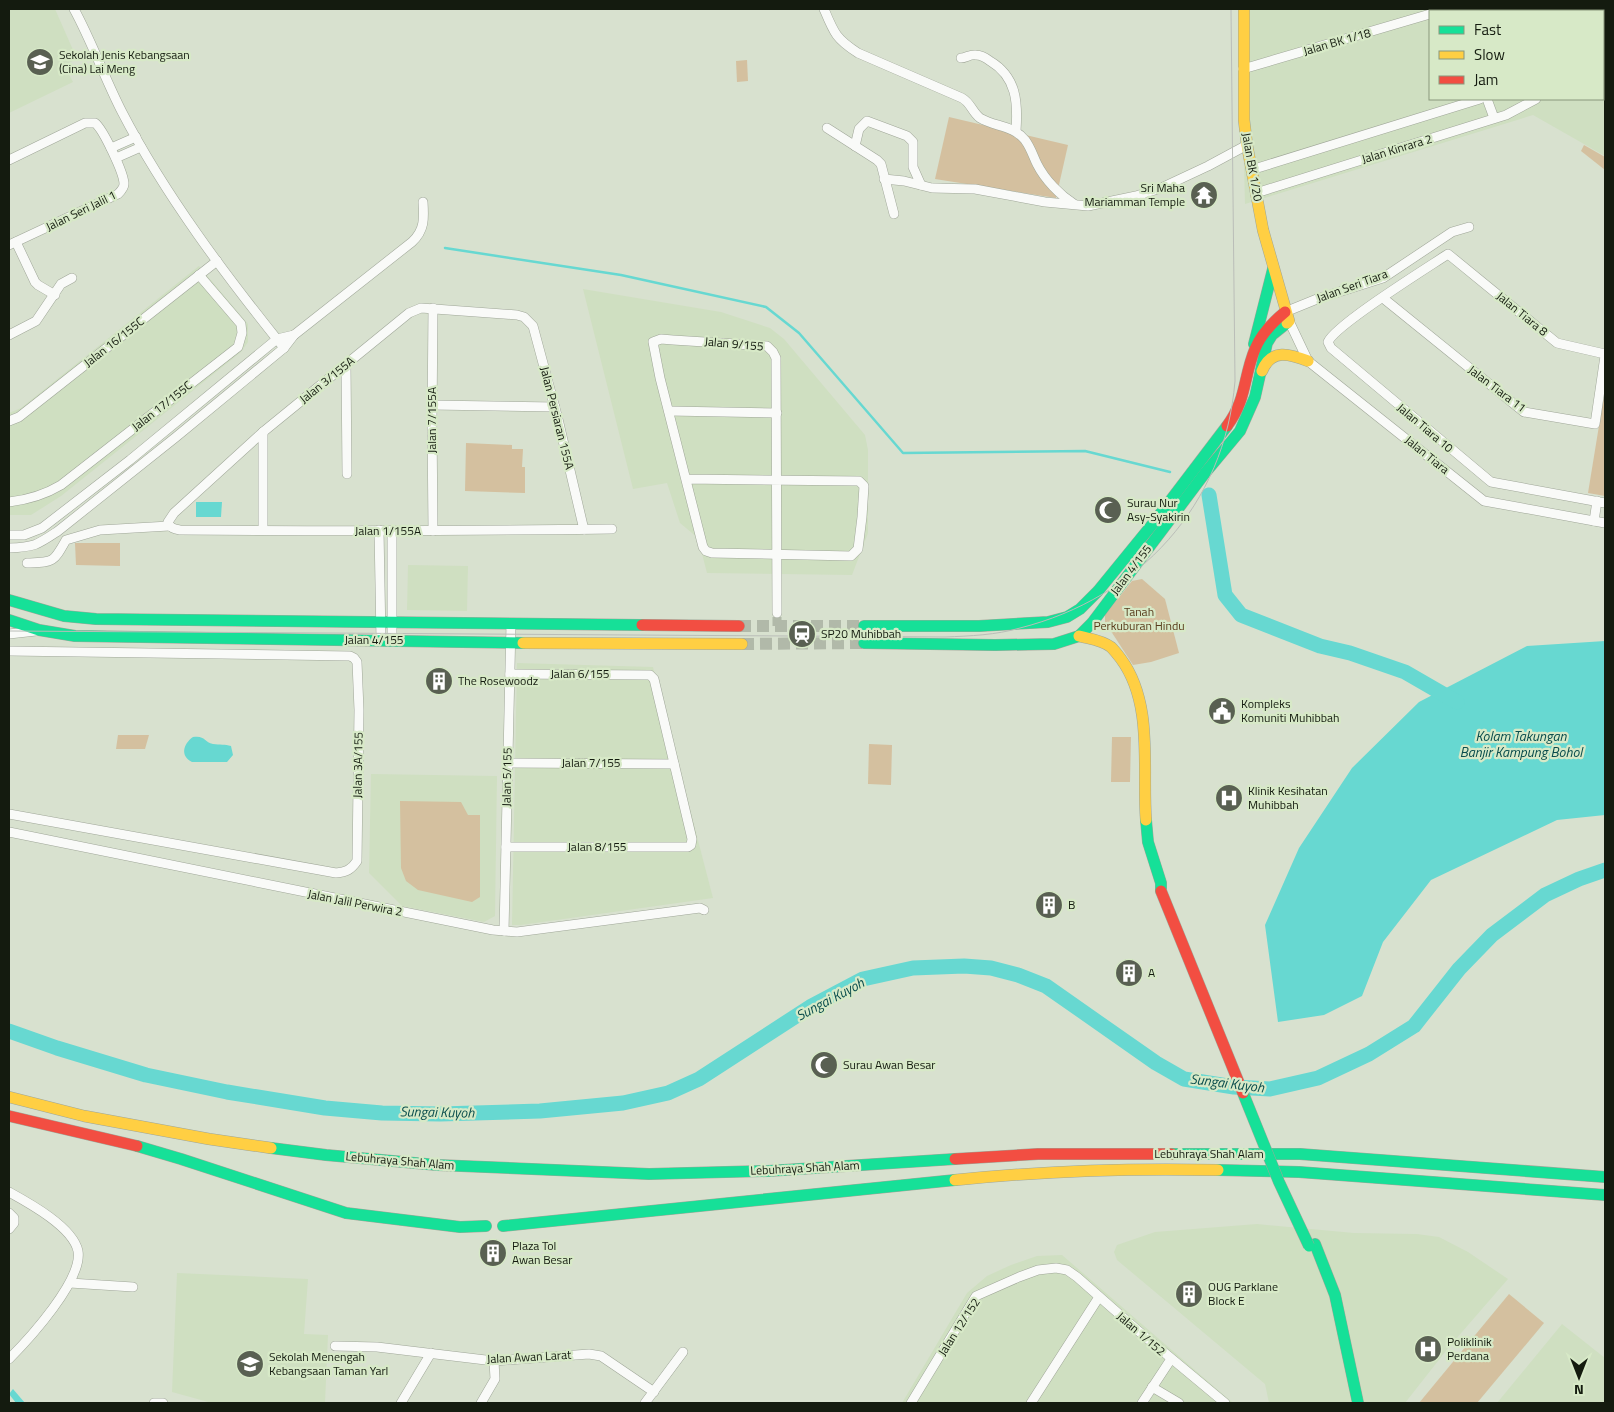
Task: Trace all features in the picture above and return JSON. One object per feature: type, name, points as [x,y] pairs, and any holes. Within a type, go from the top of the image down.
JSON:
[{"type":"main road","name":"Jalan BK 1/20","points":[[1244,9],[1244,120],[1247,145],[1263,230],[1287,316]]},
{"type":"main road","points":[[1253,354],[1256,333],[1274,264]]},
{"type":"main road","name":"Jalan 4/155","points":[[864,626],[979,626],[1048,622],[1067,617],[1080,609],[1098,591],[1151,526],[1236,414],[1242,403],[1253,354],[1264,333],[1287,316]]},
{"type":"main road","name":"Jalan 4/155","points":[[864,643],[1054,644],[1079,636],[1092,623],[1194,488],[1240,431],[1256,398],[1268,343],[1287,316]]},
{"type":"main road","points":[[1260,373],[1268,360],[1278,356],[1292,354],[1308,361]]},
{"type":"main road","name":"Jalan 4/155","points":[[9,600],[64,616],[96,619],[739,626]]},
{"type":"main road","name":"Jalan 4/155","points":[[9,620],[39,630],[75,636],[510,643],[742,644]]},
{"type":"main road","points":[[1079,636],[1102,643],[1113,649],[1134,680],[1140,702],[1147,837],[1163,888],[1312,1245],[1335,1295],[1348,1372],[1350,1403]]},
{"type":"main road","name":"Lebuhraya Shah Alam","points":[[9,1097],[84,1116],[209,1139],[326,1155],[437,1165],[649,1174],[768,1171],[1038,1154],[1300,1154],[1605,1178]]},
{"type":"main road","points":[[9,1116],[129,1144],[346,1213],[460,1227],[486,1226]]},
{"type":"main road","name":"Lebuhraya Shah Alam","points":[[503,1226],[994,1176],[1147,1168],[1299,1172],[1605,1195]]},
{"type":"main road","points":[[1348,1372],[1358,1403]]},
{"type":"street","points":[[74,9],[122,112],[141,147],[217,261],[284,348]]},
{"type":"street","points":[[824,9],[836,36],[842,43],[858,53],[968,101],[980,117],[1016,131],[1025,140],[1045,176],[1067,200],[1076,206]]},
{"type":"street","name":"Jalan BK 1/18","points":[[1243,69],[1429,14]]},
{"type":"street","points":[[961,58],[974,54],[979,55],[1000,67],[1006,75],[1018,107],[1016,131]]},
{"type":"street","points":[[1252,170],[1477,100]]},
{"type":"street","points":[[1488,100],[1494,118]]},
{"type":"street","name":"Jalan Kinrara 2","points":[[1256,193],[1506,115],[1534,100]]},
{"type":"street","points":[[855,146],[859,129],[867,121],[907,136],[912,142],[913,167],[921,185]]},
{"type":"street","name":"Jalan Seri Jalil 1","points":[[9,160],[90,122],[95,123],[101,129],[116,158],[124,183],[123,189],[118,194],[12,243]]},
{"type":"street","points":[[827,128],[881,164],[894,214]]},
{"type":"street","points":[[111,148],[136,137]]},
{"type":"street","points":[[884,179],[904,181],[932,188],[975,188],[1045,202],[1088,206],[1154,190],[1208,166],[1247,145]]},
{"type":"street","points":[[116,158],[141,147]]},
{"type":"street","points":[[9,548],[32,546],[46,540],[284,348],[294,335],[418,236],[424,222],[423,202]]},
{"type":"street","name":"Jalan Seri Tiara","points":[[1287,316],[1317,299],[1384,278],[1452,232],[1469,227]]},
{"type":"street","points":[[12,243],[35,282],[55,294]]},
{"type":"street","name":"Jalan Tiara 8","points":[[1383,298],[1448,254],[1557,343],[1605,355]]},
{"type":"street","name":"Jalan 16/155C","points":[[9,421],[19,417],[217,261]]},
{"type":"street","name":"Jalan 17/155C","points":[[9,502],[37,495],[61,485],[238,347],[242,333],[241,324],[199,275]]},
{"type":"street","points":[[9,335],[36,321],[61,284],[72,278]]},
{"type":"street","name":"Jalan Tiara 11","points":[[1383,298],[1524,412],[1595,424],[1605,355]]},
{"type":"street","name":"Jalan Tiara 10","points":[[1383,298],[1331,336],[1328,342],[1331,348],[1491,482],[1601,502]]},
{"type":"street","name":"Jalan 3/155A","points":[[169,524],[174,513],[263,432],[410,313],[421,308],[433,308],[517,316]]},
{"type":"street","name":"Jalan 7/155A","points":[[433,308],[433,531]]},
{"type":"street","name":"Jalan Persiaran 155A","points":[[517,316],[524,317],[532,326],[555,407],[584,530]]},
{"type":"street","name":"Jalan Tiara","points":[[1287,316],[1308,361],[1484,501],[1605,523]]},
{"type":"street","points":[[9,534],[24,535],[42,528],[130,460],[277,339],[294,335]]},
{"type":"street","name":"Jalan 9/155","points":[[777,554],[712,553],[706,551],[701,542],[669,411],[653,344],[655,340],[768,346],[774,352],[776,358],[778,612]]},
{"type":"street","points":[[346,365],[347,474]]},
{"type":"street","points":[[432,405],[555,407]]},
{"type":"street","points":[[669,411],[776,413]]},
{"type":"street","points":[[263,432],[263,530]]},
{"type":"street","points":[[686,479],[862,482],[864,486],[860,544],[856,553],[851,556],[777,554]]},
{"type":"street","points":[[1594,521],[1601,502]]},
{"type":"street","name":"Jalan 1/155A","points":[[27,563],[49,562],[55,558],[66,540],[100,530],[169,524],[174,529],[180,530],[433,531],[612,529]]},
{"type":"street","points":[[380,530],[387,640]]},
{"type":"street","points":[[386,622],[392,531]]},
{"type":"street","name":"Jalan 5/155","points":[[504,931],[511,624]]},
{"type":"street","points":[[9,634],[39,630]]},
{"type":"street","name":"Jalan 3A/155","points":[[9,650],[350,656],[354,658],[357,662],[359,710],[357,861],[346,872],[336,873],[9,814]]},
{"type":"street","name":"Jalan 6/155","points":[[510,674],[650,674],[654,679],[674,764]]},
{"type":"street","name":"Jalan 7/155","points":[[508,763],[674,764]]},
{"type":"street","name":"Jalan 8/155","points":[[506,847],[688,847],[691,845],[692,839],[674,764]]},
{"type":"street","name":"Jalan Jalil Perwira 2","points":[[9,832],[258,884],[494,930],[518,932],[700,908],[704,910]]},
{"type":"street","points":[[9,1229],[14,1223],[14,1218],[9,1212],[12,1194],[61,1225],[72,1238],[78,1251],[77,1265],[70,1283],[26,1341],[9,1359]]},
{"type":"street","name":"Jalan 1/152","points":[[1056,1268],[1067,1270],[1170,1359],[1225,1403]]},
{"type":"street","name":"Jalan 12/152","points":[[911,1403],[976,1296],[1019,1276],[1038,1270],[1056,1268]]},
{"type":"street","points":[[70,1283],[133,1287]]},
{"type":"street","points":[[1031,1403],[1099,1297]]},
{"type":"street","name":"Jalan Awan Larat","points":[[335,1346],[377,1347],[494,1361],[589,1354],[601,1356],[654,1392]]},
{"type":"street","points":[[645,1403],[683,1352]]},
{"type":"street","points":[[401,1403],[431,1353]]},
{"type":"street","points":[[1142,1403],[1170,1359]]},
{"type":"street","points":[[481,1403],[495,1379],[494,1361]]},
{"type":"street","points":[[1152,1387],[1179,1403]]},
{"type":"street","points":[[154,1403],[163,1403]]},
{"type":"shaded area","name":"Sekolah Jenis Kebangsaan (Cina) Lai Meng","points":[[9,9],[55,9],[77,59],[64,65],[73,82],[9,113]]},
{"type":"shaded area","points":[[1240,9],[1605,9],[1605,156],[1533,115],[1245,204]]},
{"type":"shaded area","points":[[199,266],[248,324],[248,342],[241,352],[61,496],[31,515],[9,515],[9,413],[21,408]]},
{"type":"shaded area","points":[[583,289],[721,312],[770,328],[784,339],[865,435],[868,450],[868,533],[852,575],[707,573],[698,538],[680,523],[667,483],[633,489]]},
{"type":"shaded area","points":[[408,565],[468,566],[467,611],[407,610]]},
{"type":"shaded area","points":[[517,663],[653,667],[713,898],[512,925]]},
{"type":"shaded area","points":[[371,774],[497,776],[495,916],[484,922],[402,906],[369,873]]},
{"type":"shaded area","points":[[1257,1224],[1354,1233],[1417,1234],[1439,1237],[1468,1252],[1508,1279],[1449,1347],[1405,1403],[1269,1403],[1265,1384],[1117,1260],[1114,1252],[1117,1245],[1155,1232]]},
{"type":"shaded area","points":[[1062,1255],[1233,1403],[902,1403],[967,1293],[987,1276],[1011,1265],[1037,1256]]},
{"type":"shaded area","name":"Sekolah Menengah Kebangsaan Taman Yarl","points":[[177,1273],[308,1279],[304,1334],[328,1335],[325,1403],[212,1403],[172,1392]]},
{"type":"shaded area","points":[[1562,1324],[1605,1358],[1605,1403],[1497,1403]]},
{"type":"green space","points":[[747,60],[748,81],[737,82],[736,61]]},
{"type":"green space","points":[[949,117],[1068,145],[1056,198],[935,179]]},
{"type":"green space","points":[[1584,145],[1605,157],[1605,170],[1581,151]]},
{"type":"green space","points":[[1605,389],[1605,496],[1588,493]]},
{"type":"green space","points":[[466,443],[512,445],[512,449],[523,449],[522,467],[525,467],[525,493],[465,491]]},
{"type":"green space","points":[[75,543],[120,543],[120,566],[76,565]]},
{"type":"green space","name":"Tanah Perkuburan Hindu","points":[[1142,579],[1165,599],[1179,653],[1151,662],[1133,665],[1105,622],[1105,615],[1132,581]]},
{"type":"green space","points":[[118,735],[149,735],[145,749],[116,749]]},
{"type":"green space","points":[[1112,737],[1131,737],[1130,782],[1111,782]]},
{"type":"green space","points":[[869,744],[892,745],[891,785],[868,784]]},
{"type":"green space","points":[[400,801],[461,802],[468,815],[480,815],[480,897],[472,902],[418,890],[406,881],[401,868]]},
{"type":"green space","points":[[1509,1294],[1544,1323],[1477,1403],[1419,1403]]},
{"type":"water","points":[[196,502],[222,502],[221,517],[196,517]]},
{"type":"water","name":"Kolam Takungan Banjir Kampung Bohol","points":[[1605,641],[1605,815],[1557,820],[1431,880],[1383,942],[1362,996],[1324,1015],[1278,1022],[1265,925],[1299,848],[1352,768],[1419,702],[1527,646]]},
{"type":"water","points":[[193,737],[200,737],[213,744],[231,746],[233,755],[227,762],[192,762],[186,757],[184,750],[187,743]]},
{"type":"water","points":[[13,1389],[25,1403],[16,1403],[9,1394]]},
{"type":"waterway","points":[[445,248],[621,275],[766,307],[799,333],[903,453],[1085,451],[1170,472]]},
{"type":"waterway","points":[[1209,495],[1225,595],[1241,615],[1320,646],[1350,653],[1405,672],[1457,702]]},
{"type":"waterway","name":"Sungai Kuyoh","points":[[9,1031],[57,1048],[146,1075],[227,1092],[325,1108],[382,1113],[440,1114],[540,1111],[623,1103],[668,1093],[699,1079],[810,1007],[863,979],[913,968],[964,966],[991,968],[1018,975],[1046,986],[1156,1063],[1184,1079],[1234,1087],[1270,1089],[1318,1078],[1369,1054],[1414,1026],[1459,969],[1492,935],[1545,895],[1579,879],[1605,870]]},
{"type":"tunnel","points":[[777,613],[777,626]]},
{"type":"tunnel","points":[[739,626],[864,626]]},
{"type":"tunnel","points":[[742,644],[864,643]]},
{"type":"tram line","points":[[9,631],[945,637],[992,634],[1020,628],[1063,614],[1102,594],[1138,569],[1168,540],[1194,506],[1214,468],[1228,426],[1235,381],[1231,9]]},
{"type":"traffic: fast","points":[[1254,344],[1273,269]]},
{"type":"traffic: fast","points":[[864,643],[1054,644],[1079,636],[1092,623],[1205,473],[1240,431],[1255,397],[1267,343],[1272,335],[1287,323]]},
{"type":"traffic: fast","points":[[864,626],[979,626],[1048,622],[1067,617],[1080,609],[1098,591],[1151,526],[1227,426]]},
{"type":"traffic: fast","points":[[9,600],[64,616],[96,619],[642,625]]},
{"type":"traffic: fast","points":[[9,620],[39,630],[75,636],[523,643]]},
{"type":"traffic: fast","points":[[1146,820],[1148,842],[1161,883],[1161,891]]},
{"type":"traffic: fast","points":[[1243,1093],[1279,1182],[1309,1246]]},
{"type":"traffic: fast","points":[[137,1146],[346,1213],[460,1227],[486,1226]]},
{"type":"traffic: fast","points":[[271,1148],[437,1165],[649,1174],[768,1171],[955,1159]]},
{"type":"traffic: fast","points":[[1172,1154],[1300,1154],[1605,1177]]},
{"type":"traffic: fast","points":[[1218,1170],[1299,1172],[1605,1195]]},
{"type":"traffic: fast","points":[[503,1226],[955,1180]]},
{"type":"traffic: fast","points":[[1315,1244],[1335,1295],[1358,1403]]},
{"type":"traffic: slow","points":[[1244,9],[1244,120],[1247,145],[1263,230],[1289,321],[1287,323]]},
{"type":"traffic: slow","points":[[1262,371],[1270,359],[1276,356],[1288,355],[1308,361]]},
{"type":"traffic: slow","points":[[1079,636],[1100,641],[1111,647],[1121,659],[1131,677],[1138,696],[1144,737],[1146,820]]},
{"type":"traffic: slow","points":[[523,643],[742,644]]},
{"type":"traffic: slow","points":[[9,1097],[84,1116],[209,1139],[271,1148]]},
{"type":"traffic: slow","points":[[955,1180],[1086,1171],[1218,1170]]},
{"type":"traffic: jam","points":[[1227,426],[1238,407],[1251,360],[1261,338],[1285,312]]},
{"type":"traffic: jam","points":[[642,625],[739,626]]},
{"type":"traffic: jam","points":[[1161,891],[1243,1093]]},
{"type":"traffic: jam","points":[[9,1116],[137,1146]]},
{"type":"traffic: jam","points":[[955,1159],[1038,1154],[1172,1154]]},
{"type":"place","name":"Sekolah Jenis Kebangsaan (Cina) Lai Meng","points":[[40,62]]},
{"type":"place","name":"Sri Maha Mariamman Temple","points":[[1204,195]]},
{"type":"place","name":"Surau Nur Asy-Syakirin","points":[[1108,510]]},
{"type":"place","name":"SP20 Muhibbah","points":[[802,634]]},
{"type":"place","name":"The Rosewoodz","points":[[439,681]]},
{"type":"place","name":"Kompleks Komuniti Muhibbah","points":[[1222,711]]},
{"type":"place","name":"Klinik Kesihatan Muhibbah","points":[[1229,798]]},
{"type":"place","name":"B","points":[[1049,905]]},
{"type":"place","name":"A","points":[[1129,973]]},
{"type":"place","name":"Surau Awan Besar","points":[[824,1065]]},
{"type":"place","name":"Plaza Tol Awan Besar","points":[[493,1253]]},
{"type":"place","name":"OUG Parklane Block E","points":[[1189,1294]]},
{"type":"place","name":"Poliklinik Perdana","points":[[1428,1349]]},
{"type":"place","name":"Sekolah Menengah Kebangsaan Taman Yarl","points":[[250,1364]]}]
